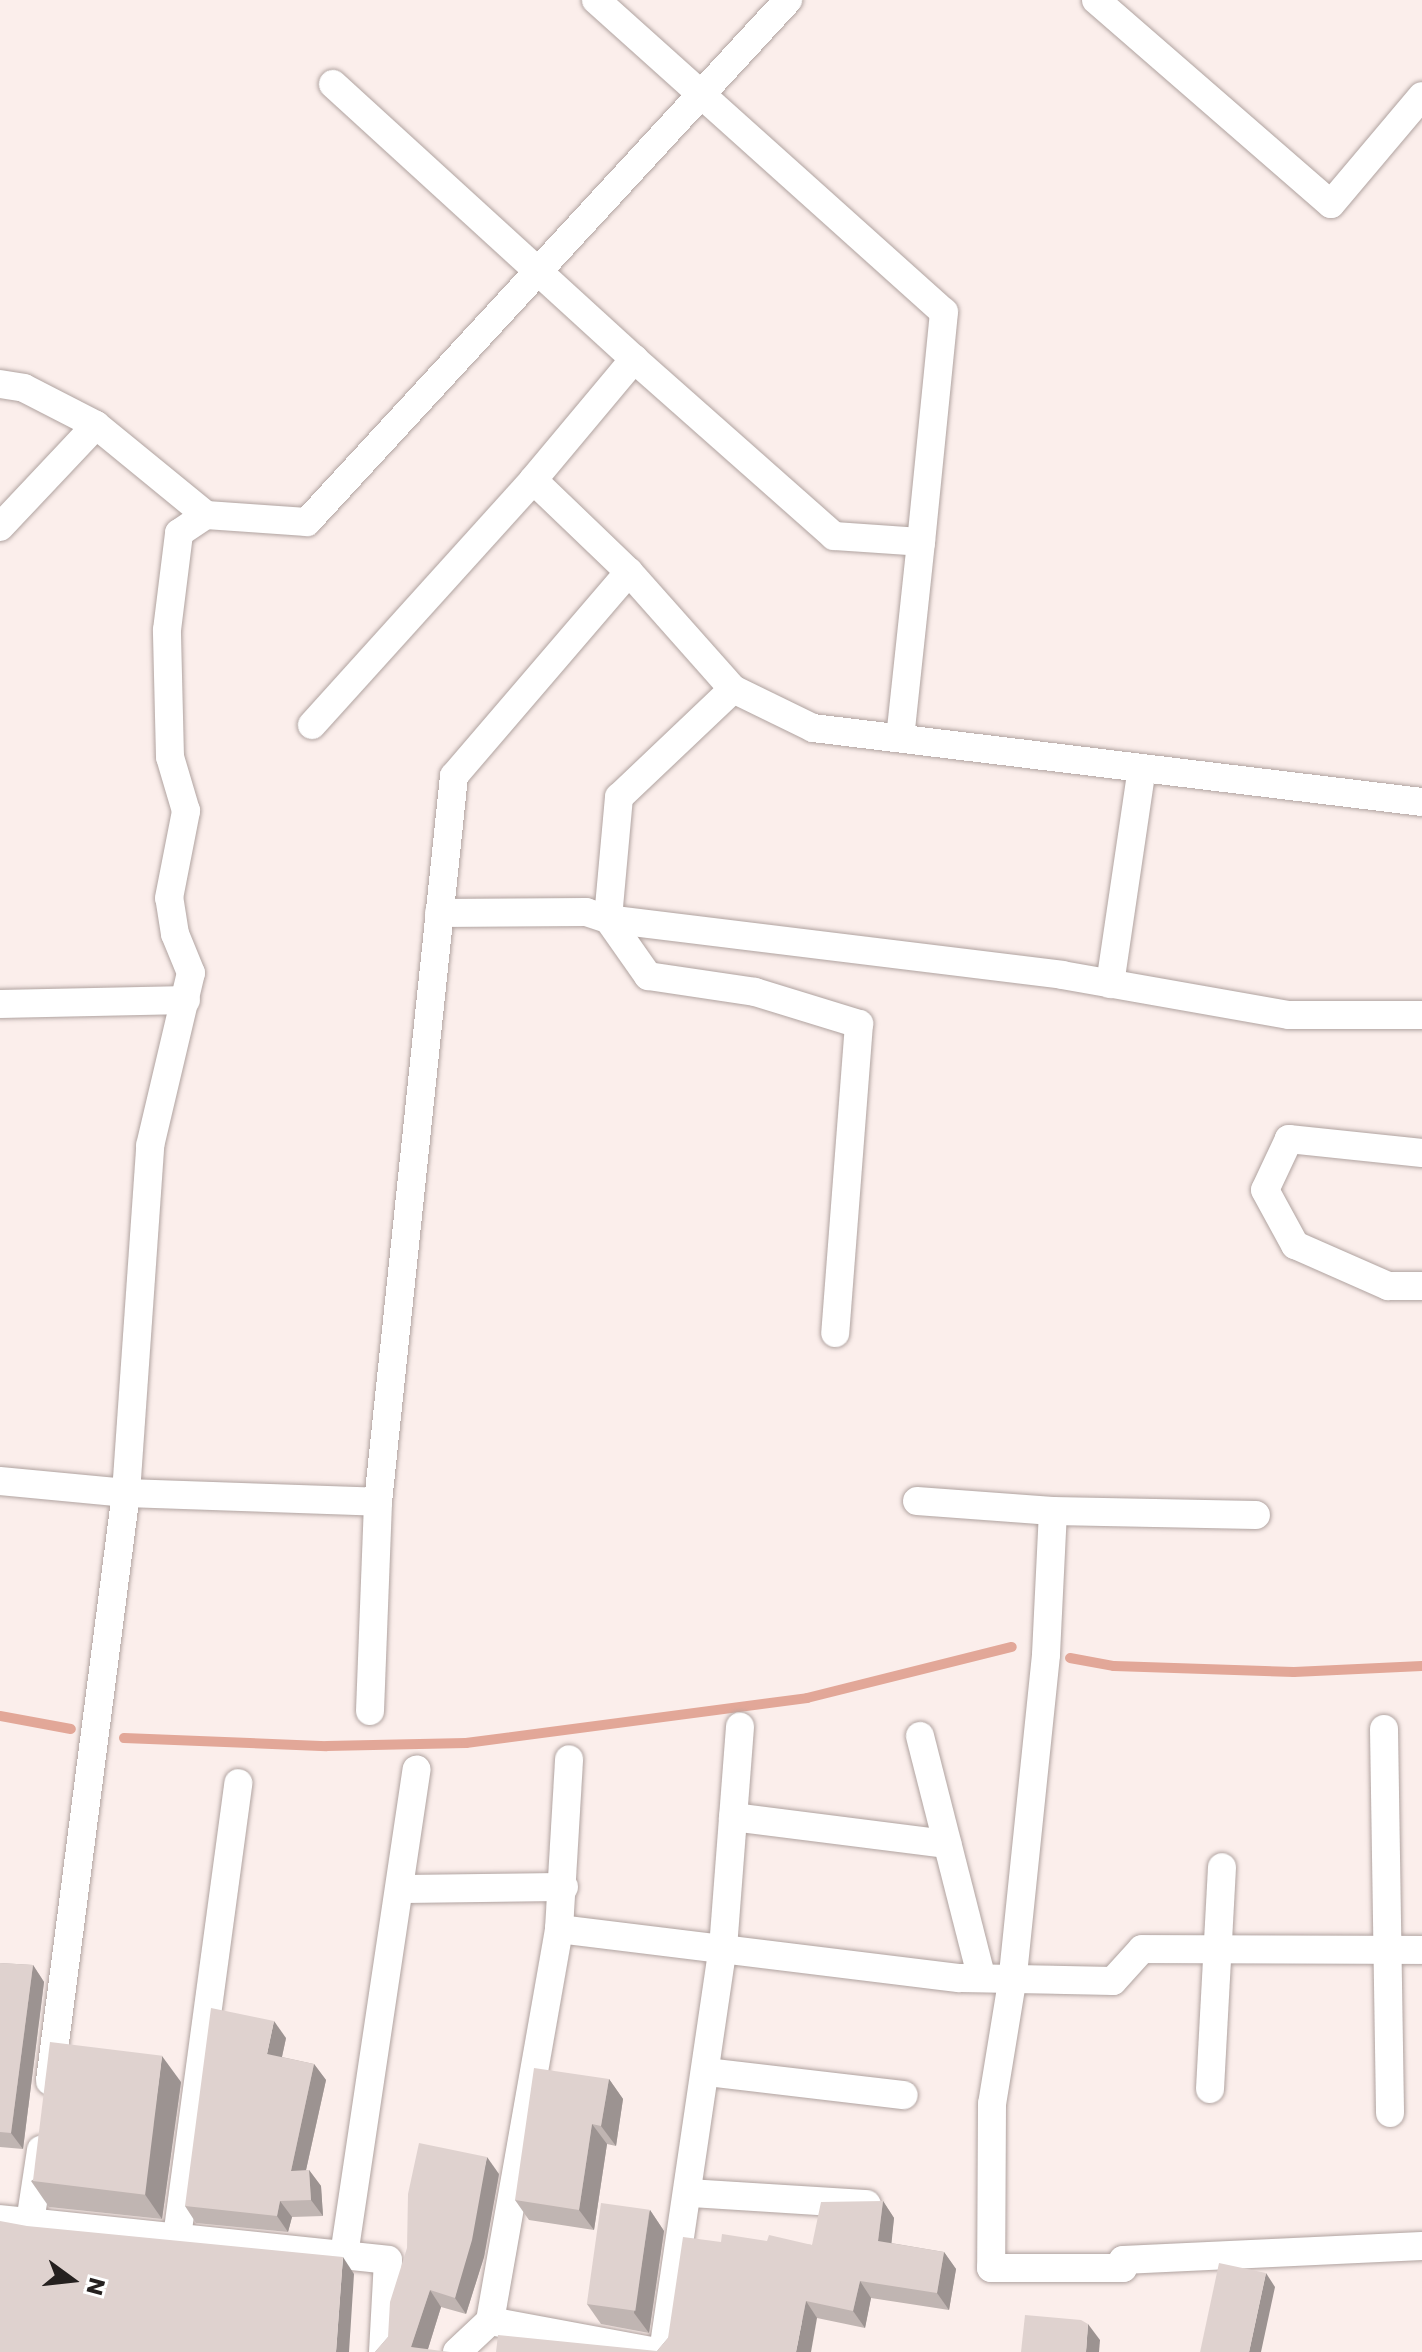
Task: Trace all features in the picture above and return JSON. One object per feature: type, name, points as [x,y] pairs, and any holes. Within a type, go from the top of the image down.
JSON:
[{"type":"street","points":[[596,0],[944,312],[900,738]]},
{"type":"street","points":[[0,384],[24,388],[96,425],[206,515],[307,522],[788,0]]},
{"type":"street","points":[[1096,0],[1331,204],[1422,96]]},
{"type":"street","points":[[333,84],[634,359],[834,536],[921,542]]},
{"type":"street","points":[[312,725],[533,480],[634,359]]},
{"type":"street","points":[[0,527],[96,425]]},
{"type":"street","points":[[533,480],[629,572],[733,689],[813,728],[1422,802]]},
{"type":"street","points":[[30,2222],[95,1759],[126,1493],[150,1146],[191,973],[175,934],[169,898],[186,811],[170,757],[167,630],[179,533],[206,515]]},
{"type":"street","points":[[370,1711],[378,1502],[454,776],[629,572]]},
{"type":"street","points":[[733,689],[619,797],[608,919],[648,976],[755,992],[859,1024],[835,1333]]},
{"type":"street","points":[[1110,984],[1142,768]]},
{"type":"street","points":[[439,913],[586,912],[608,919],[1110,984],[1289,1015],[1422,1015]]},
{"type":"street","points":[[0,1004],[186,1000]]},
{"type":"street","points":[[1422,1153],[1289,1139],[1265,1190],[1295,1245],[1388,1286],[1422,1286]]},
{"type":"street","points":[[0,1481],[126,1493],[378,1502]]},
{"type":"street","points":[[917,1501],[1053,1511],[1256,1515]]},
{"type":"street","points":[[1053,1511],[1046,1655],[1013,1976],[992,2104],[991,2268],[1123,2268],[1123,2260],[1422,2246]]},
{"type":"street","points":[[490,2321],[661,2352],[690,2193],[723,1948],[740,1727]]},
{"type":"street","points":[[1384,1729],[1390,2113]]},
{"type":"street","points":[[920,1736],[981,1976]]},
{"type":"street","points":[[457,2352],[490,2321],[559,1929],[564,1887],[569,1759]]},
{"type":"street","points":[[344,2255],[417,1769]]},
{"type":"street","points":[[177,2237],[238,1783]]},
{"type":"street","points":[[733,1817],[947,1844]]},
{"type":"street","points":[[1210,2089],[1222,1867]]},
{"type":"street","points":[[400,1889],[564,1887]]},
{"type":"street","points":[[559,1929],[903,1973],[1113,1981],[1142,1949],[1422,1950]]},
{"type":"street","points":[[707,2072],[904,2095]]},
{"type":"street","points":[[690,2193],[884,2205]]},
{"type":"street","points":[[0,2219],[388,2260],[383,2352]]},
{"type":"building","points":[[0,1963],[33,1965],[11,2133],[0,2132]]},
{"type":"building","points":[[211,2008],[274,2021],[267,2054],[314,2064],[291,2171],[309,2170],[311,2200],[280,2201],[277,2216],[185,2206]]},
{"type":"building","points":[[50,2042],[162,2056],[145,2195],[33,2181]]},
{"type":"building","points":[[534,2068],[609,2079],[601,2126],[592,2124],[579,2210],[515,2200]]},
{"type":"building","points":[[419,2143],[487,2157],[472,2240],[455,2298],[430,2290],[411,2347],[450,2352],[375,2352],[388,2337],[390,2302],[407,2248],[408,2194]]},
{"type":"building","points":[[883,2201],[878,2241],[944,2252],[937,2293],[860,2281],[853,2311],[806,2301],[796,2352],[496,2352],[498,2335],[657,2351],[668,2338],[683,2237],[721,2242],[722,2234],[767,2241],[769,2235],[812,2245],[821,2202]]},
{"type":"building","points":[[601,2203],[650,2210],[635,2311],[587,2304]]},
{"type":"building","points":[[0,2221],[343,2257],[336,2352],[0,2352]]},
{"type":"building","points":[[1219,2263],[1266,2273],[1249,2352],[1200,2352]]},
{"type":"building","points":[[1025,2315],[1081,2320],[1088,2324],[1086,2352],[1021,2352]]},
{"type":"waterway","points":[[124,1738],[327,1746],[466,1743],[807,1698],[1012,1647]]},
{"type":"waterway","points":[[1070,1658],[1114,1666],[1294,1672],[1422,1666]]},
{"type":"waterway","points":[[0,1716],[71,1729]]}]
